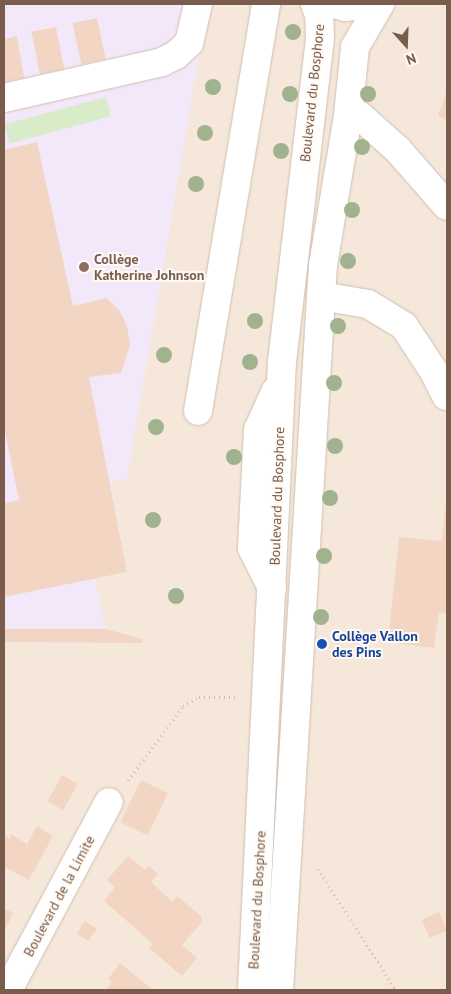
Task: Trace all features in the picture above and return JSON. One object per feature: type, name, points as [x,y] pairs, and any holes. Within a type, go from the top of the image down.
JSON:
[{"type":"street","points":[[4,98],[162,62],[176,55],[189,43],[198,4]]},
{"type":"street","points":[[198,411],[266,4]]},
{"type":"street","name":"Boulevard du Bosphore","points":[[252,990],[268,697],[282,378],[320,39],[319,15],[315,4]]},
{"type":"street","points":[[335,4],[345,7],[371,4]]},
{"type":"street","name":"Boulevard du Bosphore","points":[[279,990],[321,296],[348,115],[355,47],[380,4]]},
{"type":"street","points":[[348,115],[360,116],[398,150],[447,206]]},
{"type":"street","points":[[321,296],[368,304],[404,326],[433,370],[446,396]]},
{"type":"street","name":"Boulevard de la Limite","points":[[8,990],[109,802]]},
{"type":"path","points":[[109,802],[141,765],[183,706],[199,697],[268,697]]},
{"type":"path","points":[[314,863],[396,990]]},
{"type":"shaded area","points":[[4,4],[447,4],[447,990],[4,990]]},
{"type":"shaded area","name":"Collège Katherine Johnson","points":[[4,4],[187,4],[205,22],[127,480],[111,482],[127,572],[95,579],[106,629],[143,639],[143,643],[4,642]]},
{"type":"green space","points":[[106,97],[111,116],[10,143],[5,124]]},
{"type":"building","points":[[97,18],[106,59],[81,64],[73,23]]},
{"type":"building","points":[[56,27],[64,69],[40,74],[31,32]]},
{"type":"building","points":[[17,36],[24,78],[4,82],[4,39]]},
{"type":"building","points":[[447,90],[447,120],[438,116]]},
{"type":"building","points":[[37,142],[73,306],[106,298],[119,310],[127,326],[130,345],[121,373],[89,377],[127,572],[4,597],[4,503],[19,500],[4,427],[4,150]]},
{"type":"building","points":[[446,501],[447,614],[439,613],[434,648],[388,642],[399,537],[442,541]]},
{"type":"building","points":[[4,629],[106,629],[143,639],[143,643],[4,642]]},
{"type":"building","points":[[62,775],[78,784],[63,810],[47,801]]},
{"type":"building","points":[[141,780],[168,793],[147,835],[120,822]]},
{"type":"building","points":[[37,826],[53,836],[29,880],[4,867],[4,835],[10,839],[11,834],[27,844]]},
{"type":"building","points":[[128,856],[145,870],[149,866],[158,874],[151,882],[173,902],[177,896],[201,916],[202,922],[182,945],[197,958],[182,976],[149,948],[153,944],[104,901],[115,887],[107,880]]},
{"type":"building","points":[[4,908],[13,913],[4,933]]},
{"type":"building","points":[[439,912],[447,930],[430,938],[422,920]]},
{"type":"building","points":[[85,921],[97,929],[88,941],[77,933]]},
{"type":"building","points":[[120,963],[153,990],[106,990],[112,982],[108,979]]},
{"type":"place","name":"Collège Katherine Johnson","points":[[84,267]]},
{"type":"place","name":"Collège Vallon des Pins","points":[[322,644]]}]
